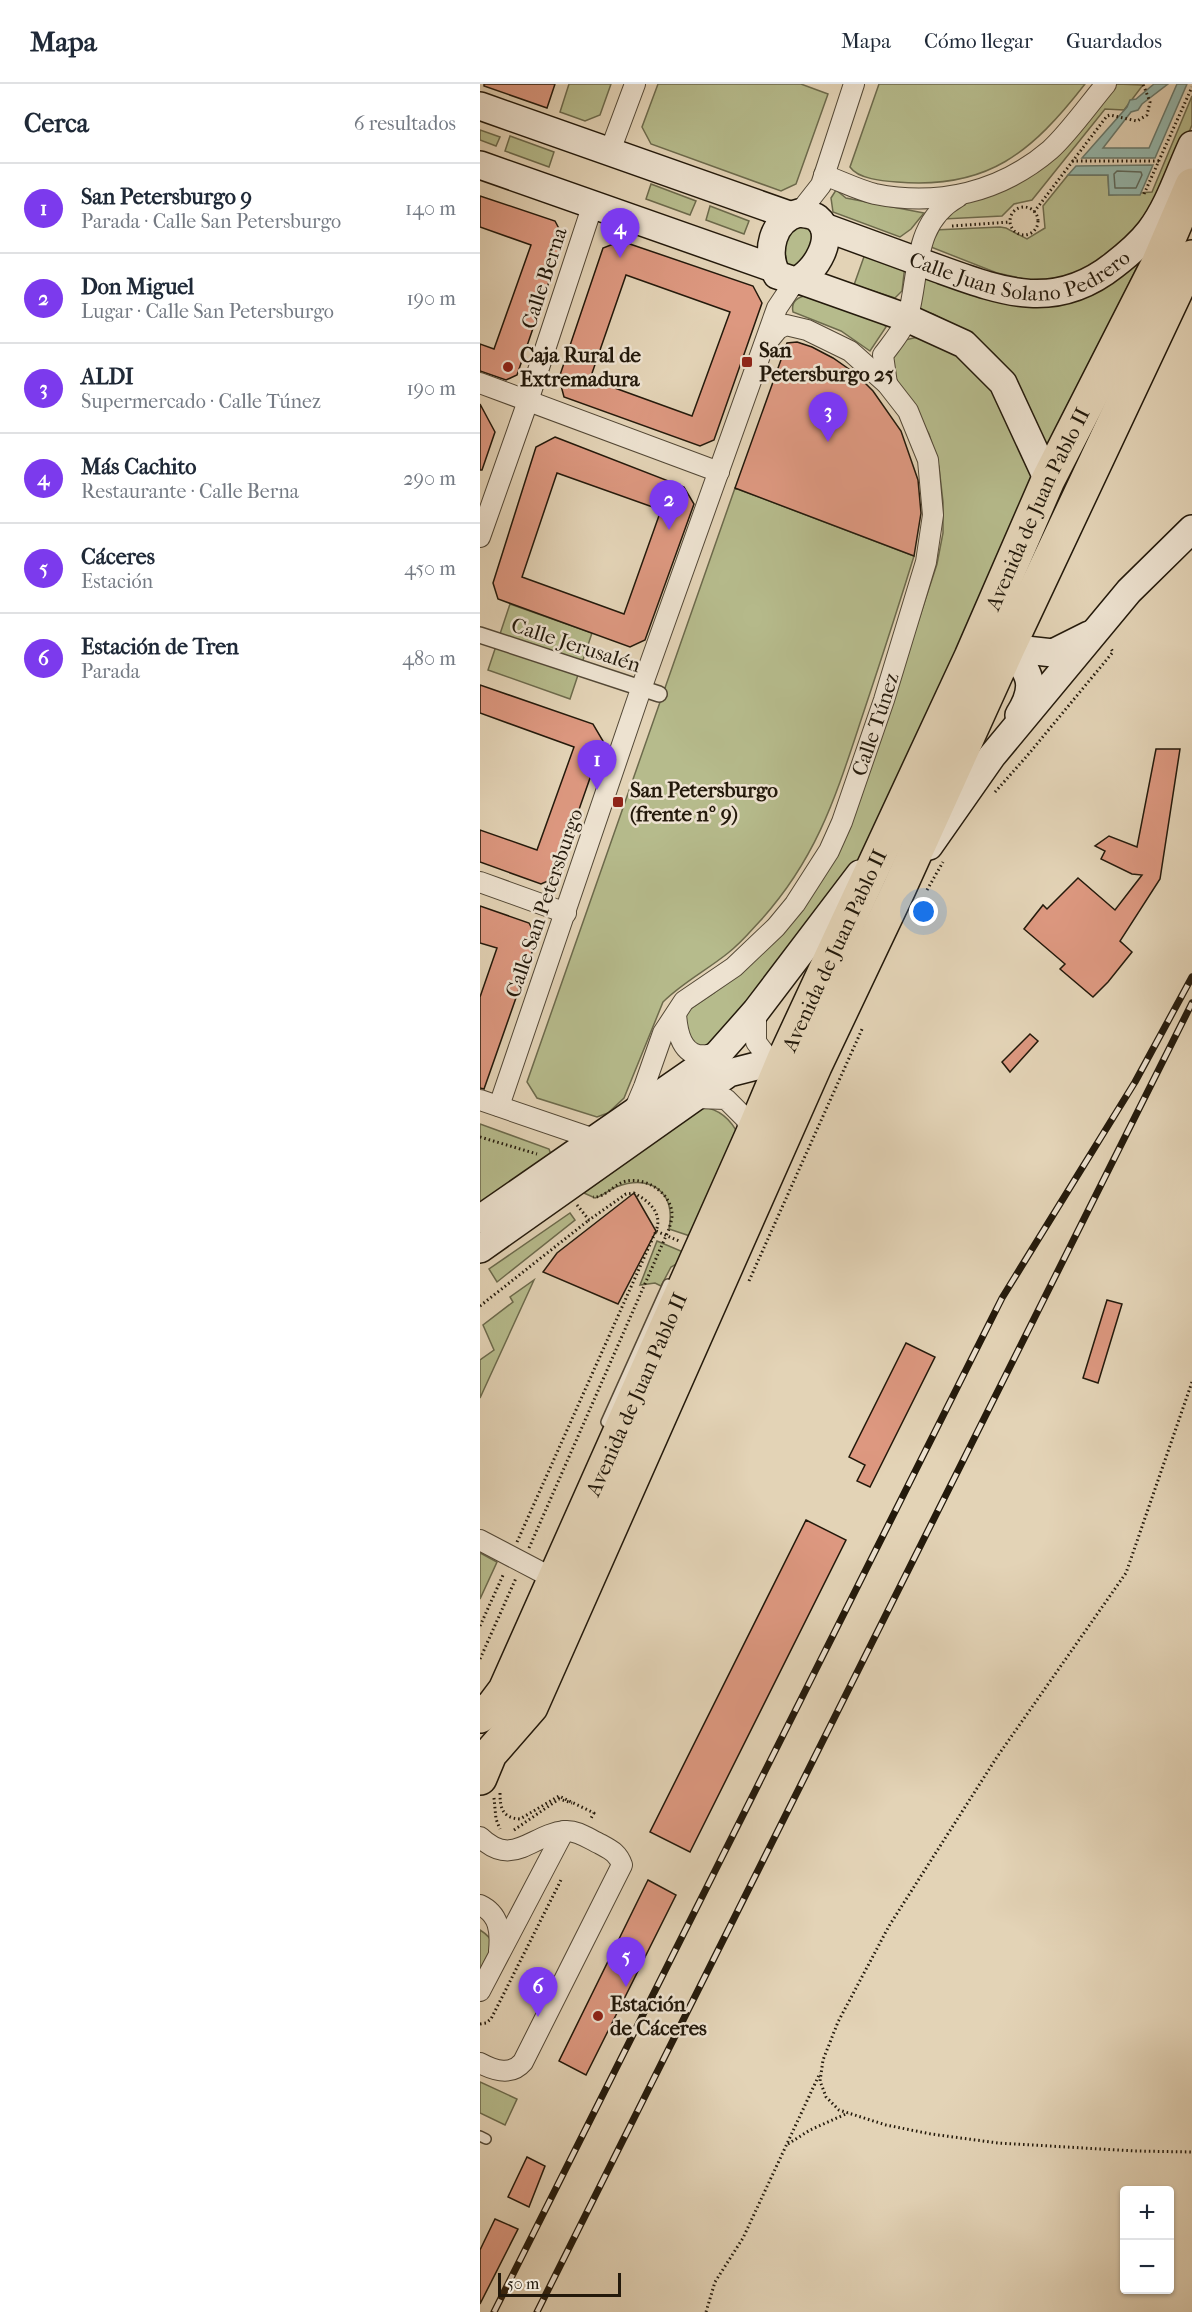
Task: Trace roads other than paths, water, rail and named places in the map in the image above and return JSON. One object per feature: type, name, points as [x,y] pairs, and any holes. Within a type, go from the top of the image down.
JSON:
[{"type":"highway","name":"Avenida de Juan Pablo II","points":[[480,1716],[493,1706],[505,1690],[544,1576],[696,1262],[752,1135],[778,1060],[971,657],[1048,480],[1158,264],[1192,185]]},
{"type":"highway","name":"Avenida de Juan Pablo II","points":[[490,1782],[490,1754],[531,1707],[815,1066],[916,889],[1008,648],[1192,257]]},
{"type":"highway","points":[[971,657],[1008,648]]},
{"type":"highway","points":[[778,1060],[815,1066]]},
{"type":"main road","name":"Calle Juan Solano Pedrero","points":[[480,106],[808,218],[916,261],[995,289],[1020,294],[1042,295],[1082,286],[1094,280],[1137,246],[1151,230],[1192,145]]},
{"type":"main road","points":[[480,165],[907,318],[964,344],[1003,383],[1048,480]]},
{"type":"main road","points":[[808,218],[824,243],[821,257],[812,270],[786,276],[771,254],[772,239],[780,225],[808,218]]},
{"type":"main road","points":[[992,756],[1129,591],[1192,530]]},
{"type":"main road","points":[[1008,648],[1053,653],[1098,630]]},
{"type":"main road","points":[[916,889],[1030,694],[1030,677],[1008,648]]},
{"type":"main road","points":[[480,1249],[567,1179],[594,1139],[718,1054],[756,1011],[883,844]]},
{"type":"main road","points":[[480,1219],[567,1179],[632,1142],[729,1073],[778,1060]]},
{"type":"street","points":[[610,151],[636,84]]},
{"type":"street","points":[[808,218],[854,84]]},
{"type":"street","points":[[887,384],[883,355],[907,318],[916,261],[939,210],[960,196],[1000,182],[1052,148],[1106,84]]},
{"type":"street","points":[[822,180],[885,195],[923,199],[960,196]]},
{"type":"street","name":"Calle Berna","points":[[480,537],[593,204]]},
{"type":"street","name":"Calle San Petersburgo","points":[[499,1106],[566,913],[650,692],[719,472],[777,308],[786,276]]},
{"type":"street","name":"Calle Túnez","points":[[631,1115],[644,1088],[663,1033],[684,1001],[734,967],[757,946],[795,904],[816,873],[842,822],[884,700],[926,562],[933,515],[928,460],[908,411],[887,384],[850,351],[807,330],[786,325],[778,329],[764,345]]},
{"type":"street","points":[[480,383],[719,472]]},
{"type":"street","name":"Calle Jerusalén","points":[[480,635],[650,692]]},
{"type":"street","points":[[480,882],[566,913]]},
{"type":"street","points":[[756,1011],[756,1042],[778,1060]]},
{"type":"street","points":[[676,1014],[677,1031],[684,1046],[696,1054],[718,1054]]},
{"type":"street","points":[[696,1098],[726,1099],[746,1119],[752,1135]]},
{"type":"street","points":[[480,1100],[594,1139],[614,1144],[632,1142]]},
{"type":"street","points":[[480,1540],[544,1576]]},
{"type":"street","points":[[480,1991],[564,1831]]},
{"type":"street","points":[[480,1837],[492,1847],[506,1851],[514,1841],[564,1831],[576,1832],[617,1853],[621,1861],[621,1870],[523,2062],[515,2069],[505,2072],[493,2070],[480,2063]]},
{"type":"street","points":[[484,1907],[512,1907],[521,1903],[536,1885],[536,1863],[514,1841]]},
{"type":"street","points":[[484,1907],[496,1918],[500,1930],[499,1955]]},
{"type":"lane","points":[[604,1428],[668,1285],[696,1262]]},
{"type":"water","points":[[1154,84],[1168,84],[1142,104],[1138,110],[1131,112],[1103,148],[1149,148],[1177,84],[1187,84],[1155,158],[1082,158],[1127,107],[1130,100],[1136,99]]},
{"type":"water","points":[[1153,165],[1140,195],[1109,195],[1108,175],[1068,175],[1076,166]]},
{"type":"railway","points":[[494,2312],[1002,1298],[1135,1082],[1192,977]]},
{"type":"railway","points":[[537,2312],[1192,1003]]},
{"type":"place","name":"Más Cachito","points":[[620,258]]},
{"type":"place","name":"San Petersburgo 25","points":[[747,362]]},
{"type":"place","name":"Caja Rural de Extremadura","points":[[508,367]]},
{"type":"place","name":"ALDI","points":[[828,442]]},
{"type":"place","name":"Don Miguel","points":[[669,530]]},
{"type":"place","name":"San Petersburgo 9","points":[[597,790]]},
{"type":"place","name":"San Petersburgo (frente nº 9)","points":[[618,802]]},
{"type":"place","name":"Cáceres","points":[[626,1987]]},
{"type":"place","name":"Estación de Cáceres","points":[[598,2016]]},
{"type":"place","name":"Estación de Tren","points":[[538,2017]]}]
